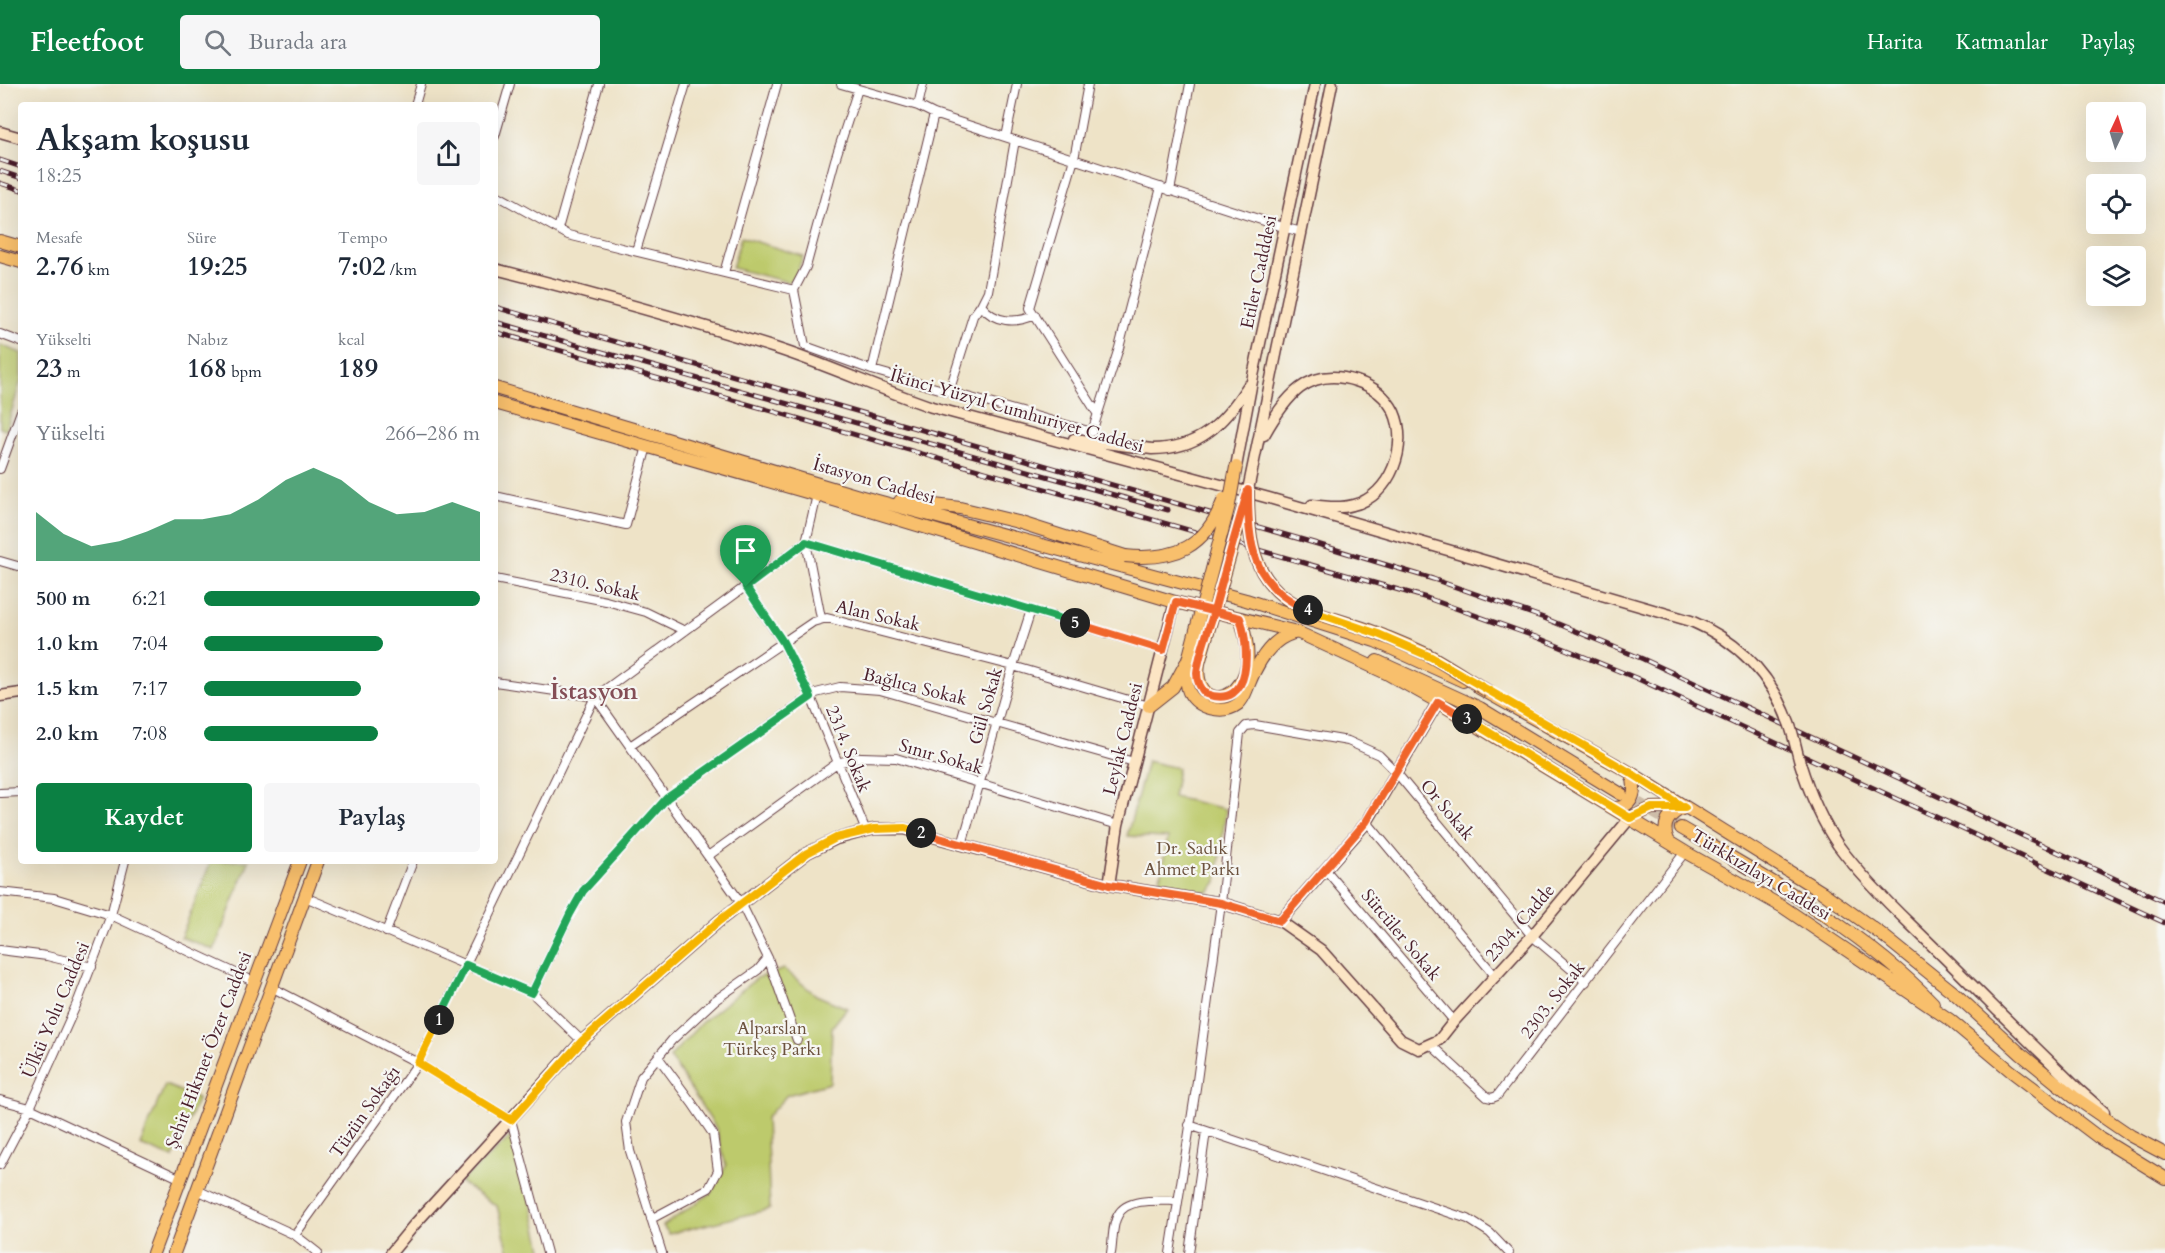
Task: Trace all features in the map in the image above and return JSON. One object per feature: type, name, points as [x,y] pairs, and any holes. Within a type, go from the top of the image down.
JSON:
[{"type":"main road","name":"Etiler Cadddesi","points":[[1236,466],[1315,84]]},
{"type":"main road","points":[[1149,706],[1173,687],[1193,662],[1248,490],[1332,84]]},
{"type":"main road","points":[[0,132],[18,137]]},
{"type":"main road","points":[[0,241],[18,246]]},
{"type":"main road","points":[[0,256],[18,261]]},
{"type":"main road","name":"İkinci Yüzyıl Cumhuriyet Caddesi","points":[[498,270],[605,298],[777,349],[932,407],[1269,498],[1691,621],[1708,628],[1739,648],[1764,676],[1782,704],[1812,798],[1837,843],[1864,878],[2079,1090],[2131,1136]]},
{"type":"main road","points":[[1258,446],[1284,402],[1305,383],[1329,376],[1345,377],[1375,389],[1393,410],[1398,424],[1400,439],[1398,454],[1389,479],[1363,500],[1354,505],[1325,507],[1269,498]]},
{"type":"main road","points":[[1046,437],[1162,449],[1190,442],[1203,436],[1231,413],[1252,381]]},
{"type":"main road","name":"İstasyon Caddesi","points":[[498,389],[859,496],[1246,600]]},
{"type":"main road","name":"İstasyon Caddesi","points":[[498,404],[817,495],[1176,602]]},
{"type":"main road","points":[[859,496],[960,508],[1018,522],[1125,556],[1143,558],[1161,556],[1184,549],[1197,542],[1216,518],[1236,466]]},
{"type":"main road","points":[[1236,466],[1188,686],[1195,700],[1208,708],[1228,709],[1240,702],[1257,665],[1273,644],[1297,632],[1353,650],[1415,676],[1480,708],[1621,794]]},
{"type":"main road","points":[[1248,490],[1248,526],[1254,555],[1276,591],[1294,604],[1310,611],[1378,634],[1431,657],[1489,692]]},
{"type":"main road","name":"Türkkızılayı Caddesi","points":[[1246,600],[1375,641],[1489,692],[1631,773],[1822,892],[1881,934],[1953,992],[2021,1054],[2074,1097],[2131,1136],[2165,1154]]},
{"type":"main road","name":"Türkkızılayı Caddesi","points":[[1176,602],[1297,632],[1386,673],[1438,702],[1685,852],[1783,907],[1950,1020],[2011,1071],[2098,1137],[2165,1178]]},
{"type":"main road","name":"Leylak Caddesi","points":[[1109,885],[1119,825],[1176,602]]},
{"type":"main road","points":[[1193,662],[1198,683],[1206,694],[1220,697],[1237,689],[1245,672],[1247,661],[1246,635],[1240,618]]},
{"type":"main road","points":[[0,696],[18,693]]},
{"type":"main road","points":[[1280,921],[1366,822],[1438,702]]},
{"type":"main road","points":[[1616,808],[1628,804],[1633,799],[1634,785],[1631,773]]},
{"type":"main road","points":[[1630,818],[1652,808],[1685,808]]},
{"type":"main road","points":[[1668,840],[1665,831],[1667,819],[1673,813],[1685,808]]},
{"type":"main road","name":"2304. Cadde","points":[[1430,1044],[1439,1040],[1496,977],[1630,818]]},
{"type":"main road","points":[[391,1253],[582,1041],[741,903],[807,853],[836,838],[874,829],[905,828],[1109,885],[1221,903],[1280,921],[1321,950],[1401,1040],[1419,1049],[1430,1044]]},
{"type":"main road","points":[[1681,828],[1744,864],[1833,921],[1913,982],[1950,1020]]},
{"type":"main road","name":"Şehit Hikmet Özer Caddesi","points":[[153,1253],[179,1178],[299,864]]},
{"type":"main road","name":"Şehit Hikmet Özer Caddesi","points":[[174,1253],[317,864]]},
{"type":"main road","points":[[255,981],[273,988]]},
{"type":"street","points":[[416,102],[422,84]]},
{"type":"street","points":[[498,126],[510,84]]},
{"type":"street","points":[[558,229],[599,84]]},
{"type":"street","points":[[636,251],[686,84]]},
{"type":"street","points":[[724,273],[777,84]]},
{"type":"street","points":[[841,84],[918,106],[934,114],[1302,232]]},
{"type":"street","points":[[918,106],[923,84]]},
{"type":"street","points":[[1006,137],[1017,84]]},
{"type":"street","points":[[1088,84],[1074,159],[1030,308],[1097,412]]},
{"type":"street","points":[[1170,190],[1190,84]]},
{"type":"street","points":[[858,89],[835,160],[806,267],[794,290],[806,346],[872,370],[1092,432],[1119,348],[1161,188]]},
{"type":"street","points":[[872,370],[934,114]]},
{"type":"street","points":[[949,392],[972,316],[981,305],[987,291],[1015,140]]},
{"type":"street","points":[[498,196],[568,235],[794,290]]},
{"type":"street","points":[[981,305],[988,315],[1003,320],[1023,320],[1035,315]]},
{"type":"street","points":[[0,334],[18,341]]},
{"type":"street","points":[[0,469],[18,419]]},
{"type":"street","points":[[498,497],[626,525],[647,446]]},
{"type":"street","points":[[817,495],[806,542],[821,618]]},
{"type":"street","points":[[806,542],[1163,650]]},
{"type":"street","name":"Tüzün Sokağı","points":[[296,1235],[418,1063],[595,697],[806,542]]},
{"type":"street","points":[[0,561],[18,566]]},
{"type":"street","name":"2310. Sokak","points":[[498,580],[646,612],[685,631]]},
{"type":"street","name":"2314. Sokak","points":[[746,587],[783,642],[811,697],[866,831]]},
{"type":"street","name":"Gül Sokak","points":[[962,845],[1031,610]]},
{"type":"street","name":"Alan Sokak","points":[[630,746],[821,618],[837,619],[1013,666],[1149,706]]},
{"type":"street","points":[[498,682],[595,697],[741,903],[768,958],[797,1040]]},
{"type":"street","name":"Bağlıca Sokak","points":[[532,993],[583,891],[667,798],[811,697],[832,688],[867,688],[1134,762]]},
{"type":"street","name":"Or Sokak","points":[[1221,903],[1240,734],[1246,726],[1256,725],[1348,741],[1379,755],[1395,771],[1532,936],[1586,982]]},
{"type":"street","name":"Sınır Sokak","points":[[708,856],[837,763],[861,757],[896,758],[1119,825]]},
{"type":"street","points":[[0,793],[18,792]]},
{"type":"street","points":[[1366,822],[1496,977]]},
{"type":"street","name":"2303. Sokak","points":[[1430,1044],[1487,1097],[1495,1098],[1685,852]]},
{"type":"street","name":"Ülkü Yolu Caddesi","points":[[0,1165],[30,1108],[92,967],[111,915],[124,864]]},
{"type":"street","points":[[386,932],[412,864]]},
{"type":"street","name":"Sütcüler Sokak","points":[[1325,869],[1454,1021]]},
{"type":"street","points":[[0,892],[54,898],[111,915],[255,981]]},
{"type":"street","points":[[305,897],[532,993],[582,1041]]},
{"type":"street","points":[[1170,1253],[1221,903]]},
{"type":"street","points":[[0,950],[47,956],[92,967]]},
{"type":"street","points":[[662,1253],[630,1151],[626,1122],[641,1077],[672,1040],[714,1001],[758,970],[768,958]]},
{"type":"street","points":[[273,988],[418,1063],[511,1120],[547,1253]]},
{"type":"street","points":[[651,1219],[709,1188],[718,1171],[712,1134],[658,1057]]},
{"type":"street","points":[[0,1100],[30,1108],[179,1178]]},
{"type":"street","points":[[1189,1125],[1468,1219],[1490,1233],[1509,1253]]},
{"type":"street","points":[[1189,1253],[1206,1131]]},
{"type":"street","points":[[197,1190],[296,1235],[318,1253]]},
{"type":"street","points":[[1111,1253],[1116,1217],[1124,1208],[1140,1203],[1177,1201]]},
{"type":"green space","points":[[741,237],[803,256],[796,276],[788,282],[732,268]]},
{"type":"green space","points":[[0,345],[18,352],[18,390],[6,430],[0,428]]},
{"type":"green space","name":"Dr. Sadık Ahmet Parkı","points":[[1147,761],[1178,768],[1173,797],[1226,809],[1217,882],[1209,892],[1158,887],[1168,838],[1127,836]]},
{"type":"green space","points":[[210,864],[248,864],[214,950],[181,937]]},
{"type":"green space","name":"Alparslan Türkeş Parkı","points":[[784,969],[816,995],[847,1008],[832,1027],[830,1083],[787,1095],[766,1118],[770,1209],[669,1234],[663,1226],[711,1193],[726,1166],[716,1128],[670,1057],[702,1022],[757,978]]},
{"type":"green space","points":[[165,1085],[198,1098],[173,1158],[140,1145]]},
{"type":"green space","points":[[515,1133],[543,1253],[509,1253],[497,1206],[460,1182]]},
{"type":"tunnel","points":[[1622,794],[1681,828]]},
{"type":"railway","points":[[0,160],[18,166]]},
{"type":"railway","points":[[0,171],[18,177]]},
{"type":"railway","points":[[0,183],[18,189]]},
{"type":"railway","points":[[498,308],[1314,543],[1433,579],[1544,618],[1643,659],[2165,902]]},
{"type":"railway","points":[[498,323],[1168,510]]},
{"type":"railway","points":[[498,333],[1427,598],[1536,637],[1636,678],[2165,923]]},
{"type":"district","name":"İstasyon","points":[[594,691]]},
{"type":"route","points":[[746,587],[783,642],[811,697],[667,798],[583,891],[532,993],[466,965],[418,1063],[511,1120],[582,1041],[719,921],[807,853],[836,838],[874,829],[905,828],[1109,885],[1221,903],[1280,921],[1366,822],[1438,702],[1630,818],[1652,808],[1685,808],[1631,773],[1431,657],[1378,634],[1310,611],[1294,604],[1276,591],[1254,555],[1248,526],[1248,490],[1232,548],[1215,606],[1199,663],[1197,676],[1198,683],[1206,694],[1226,696],[1237,689],[1245,672],[1247,661],[1246,635],[1240,618],[1176,602],[1163,650],[806,542],[746,587]]}]
